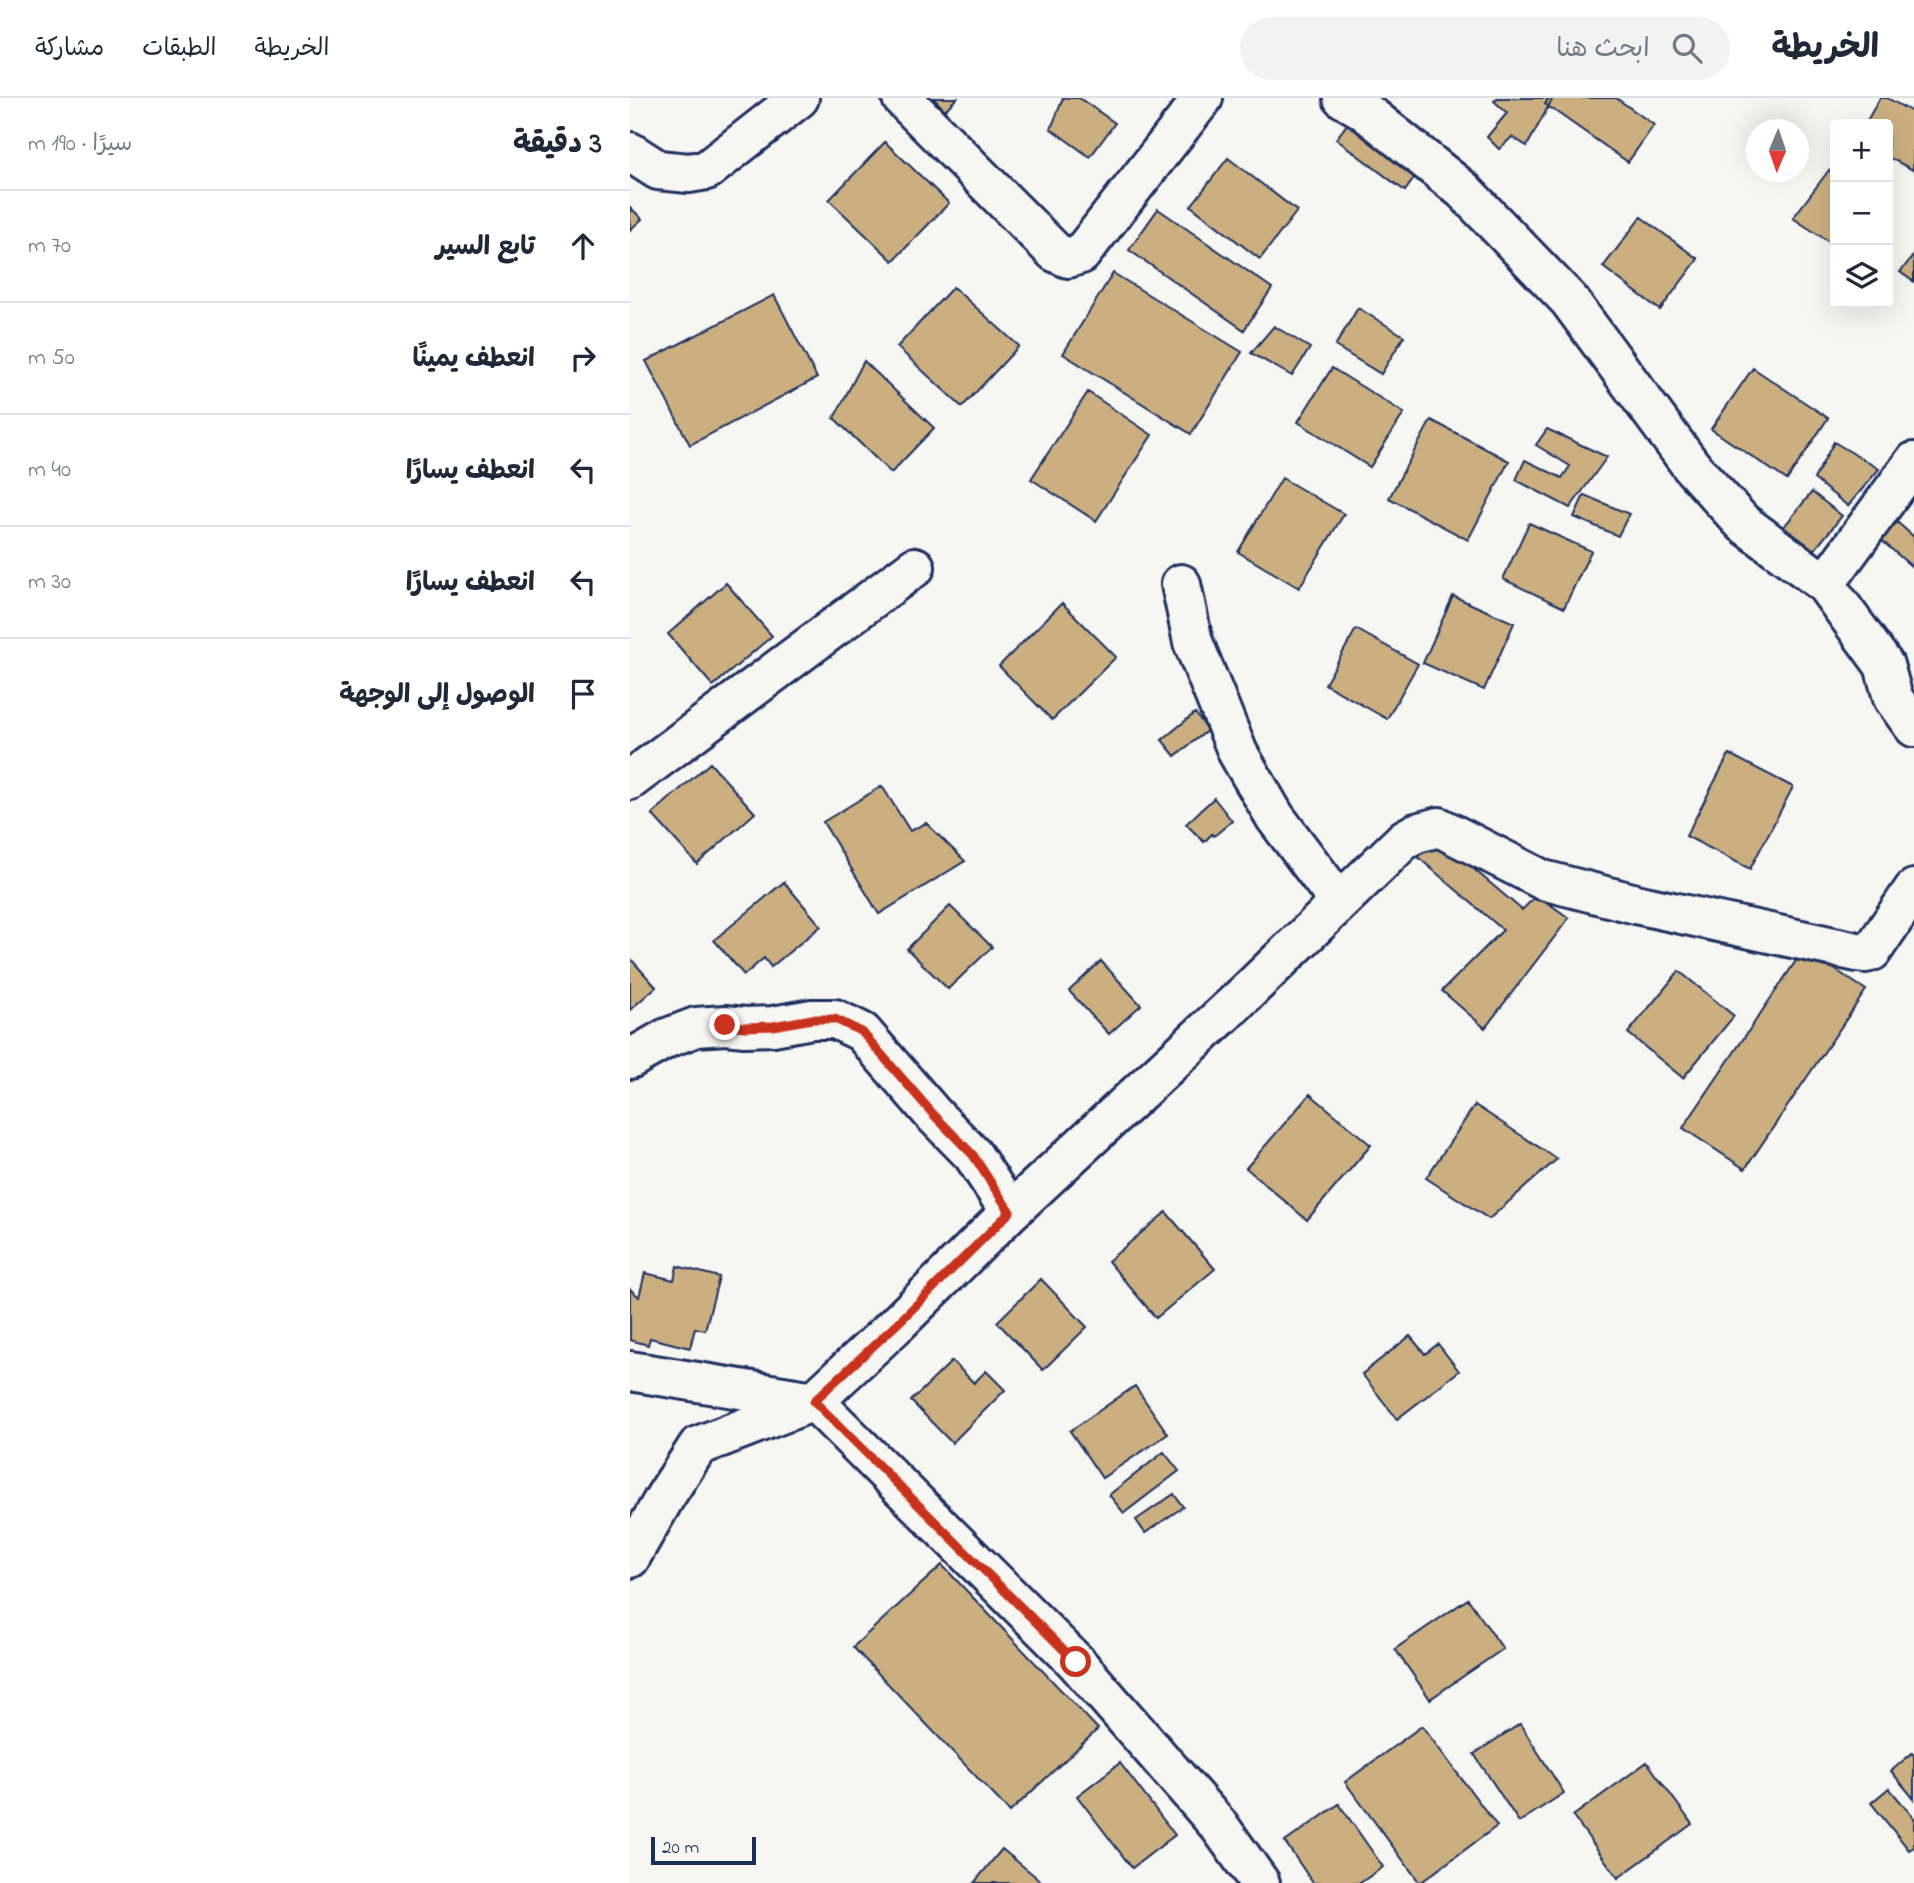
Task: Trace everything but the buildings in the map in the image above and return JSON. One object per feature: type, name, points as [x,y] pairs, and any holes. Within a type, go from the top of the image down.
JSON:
[{"type":"street","points":[[630,152],[658,170],[689,173],[706,170],[799,98]]},
{"type":"street","points":[[902,98],[1055,252],[1068,258],[1080,254],[1203,98]]},
{"type":"street","points":[[1343,98],[1362,109],[1463,190],[1569,300],[1692,467],[1743,523],[1825,584],[1884,665],[1893,698],[1914,727]]},
{"type":"street","points":[[1825,584],[1914,462]]},
{"type":"street","points":[[630,780],[915,567]]},
{"type":"street","points":[[1181,584],[1193,642],[1238,753],[1275,817],[1339,902]]},
{"type":"street","points":[[630,1558],[698,1446],[814,1401],[1405,839],[1427,828],[1439,827],[1543,880],[1640,905],[1866,953],[1872,951],[1914,889]]},
{"type":"street","points":[[630,1059],[667,1038],[696,1027],[773,1026],[812,1019],[835,1019],[862,1032],[933,1114],[973,1155],[1010,1212]]},
{"type":"street","points":[[630,1371],[814,1401],[1076,1662],[1220,1827],[1260,1883]]},
{"type":"route","points":[[725,1025],[773,1026],[812,1019],[835,1019],[862,1032],[933,1114],[973,1155],[1010,1212],[898,1323],[814,1401],[1076,1662]]}]
